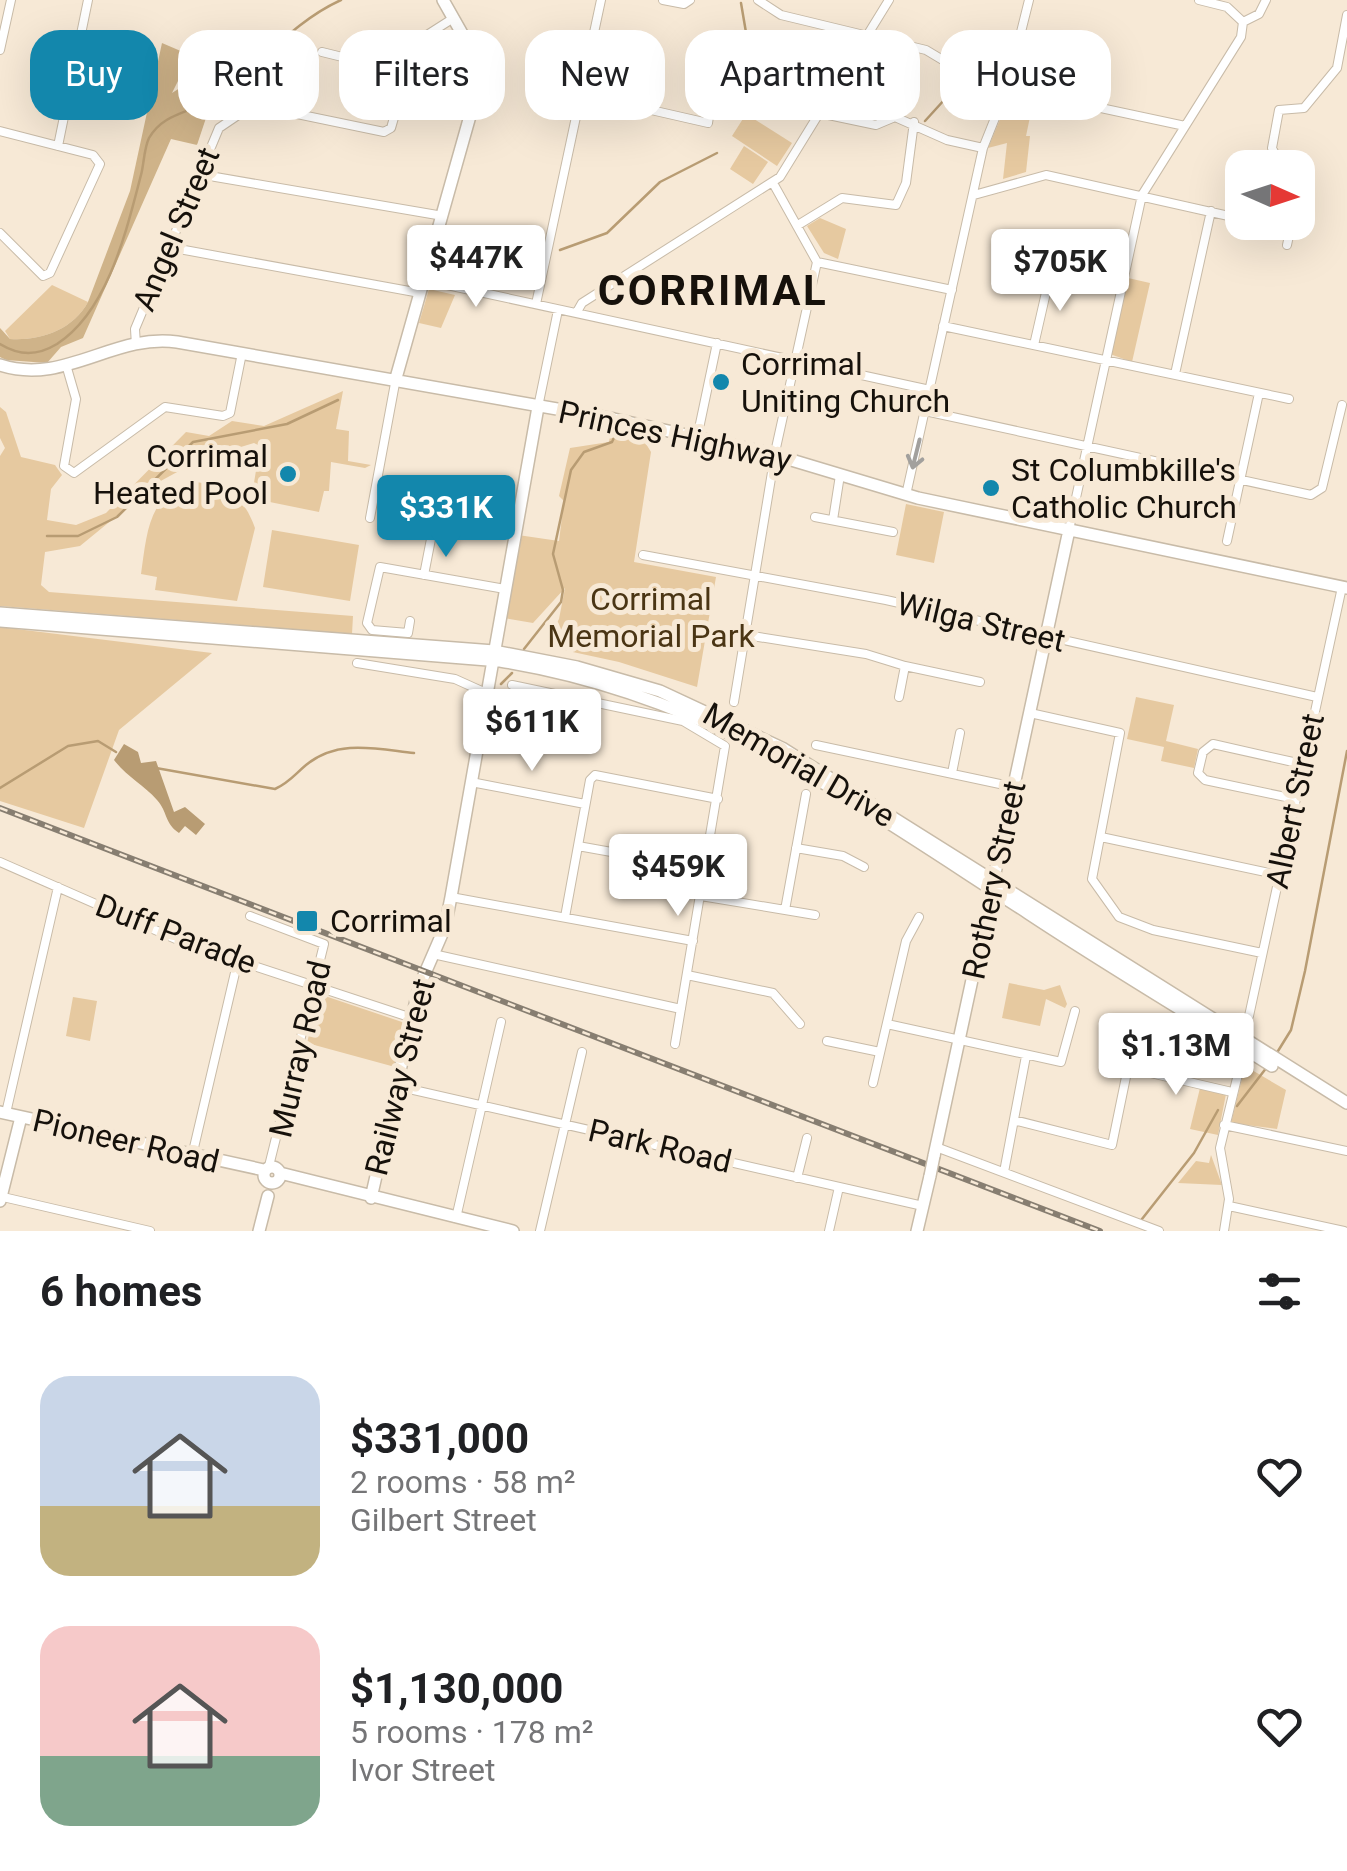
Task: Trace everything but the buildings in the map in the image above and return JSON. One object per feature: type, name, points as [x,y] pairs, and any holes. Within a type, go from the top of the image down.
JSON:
[{"type":"main road","points":[[396,378],[481,78],[478,60],[443,0]]},
{"type":"main road","name":"Princes Highway","points":[[0,365],[37,372],[66,368],[136,345],[168,340],[396,378],[697,438],[776,455],[906,495],[1344,587]]},
{"type":"main road","name":"Railway Street","points":[[371,1198],[412,1018],[451,897],[538,406]]},
{"type":"main road","name":"Rothery Street","points":[[918,1231],[1069,530]]},
{"type":"main road","name":"Memorial Drive","points":[[0,613],[464,649],[634,692],[726,728],[792,764],[1347,1103]]},
{"type":"main road","name":"Memorial Drive","points":[[0,622],[493,656],[605,674],[709,711],[782,748],[955,856],[1026,912],[1347,1112]]},
{"type":"main road","points":[[464,649],[487,642],[498,627]]},
{"type":"main road","points":[[487,688],[501,669],[533,666]]},
{"type":"main road","points":[[955,856],[985,866],[1001,850]]},
{"type":"main road","points":[[984,927],[999,906],[1026,912]]},
{"type":"main road","name":"Pioneer Road","points":[[3,1112],[513,1231]]},
{"type":"main road","points":[[1,1199],[21,1117]]},
{"type":"main road","name":"Murray Road","points":[[259,1231],[268,1196]]},
{"type":"street","points":[[0,50],[11,0]]},
{"type":"street","points":[[58,146],[88,0]]},
{"type":"street","points":[[595,30],[601,0]]},
{"type":"street","points":[[663,0],[684,4],[690,0]]},
{"type":"street","points":[[758,0],[781,14],[844,30]]},
{"type":"street","points":[[870,30],[888,0]]},
{"type":"street","points":[[1022,30],[1029,0]]},
{"type":"street","points":[[1199,0],[1228,6],[1243,22]]},
{"type":"street","points":[[1243,22],[1259,14],[1266,0]]},
{"type":"street","points":[[1273,150],[1279,110],[1304,108],[1336,70],[1347,15]]},
{"type":"street","name":"Angel Street","points":[[435,30],[452,19]]},
{"type":"street","points":[[1069,530],[1142,196],[1241,37],[1243,22]]},
{"type":"street","points":[[1332,29],[1344,32]]},
{"type":"street","points":[[322,52],[339,56]]},
{"type":"street","name":"Angel Street","points":[[136,345],[135,329],[219,128],[253,105],[384,132],[392,128],[394,120]]},
{"type":"street","points":[[1111,110],[1185,126]]},
{"type":"street","points":[[536,304],[575,120]]},
{"type":"street","points":[[578,310],[582,302],[773,184],[815,120]]},
{"type":"street","points":[[856,120],[876,124],[887,120]]},
{"type":"street","points":[[906,120],[947,140],[983,148]]},
{"type":"street","points":[[906,495],[983,148],[994,120]]},
{"type":"street","points":[[798,225],[842,198],[896,206],[906,183],[914,122]]},
{"type":"street","points":[[0,131],[93,155],[100,164],[50,274],[43,276],[0,234]]},
{"type":"street","points":[[198,174],[442,216]]},
{"type":"street","points":[[974,195],[1046,175],[1225,215]]},
{"type":"street","points":[[734,702],[776,455],[817,262],[773,184]]},
{"type":"street","points":[[1175,374],[1211,212]]},
{"type":"street","points":[[1287,246],[1288,240]]},
{"type":"street","points":[[168,247],[420,294]]},
{"type":"street","points":[[817,262],[952,290]]},
{"type":"street","points":[[1034,346],[1050,275]]},
{"type":"street","points":[[424,280],[558,310],[578,310],[930,390]]},
{"type":"street","name":"Railway Street","points":[[538,406],[558,310]]},
{"type":"street","points":[[944,326],[1289,399]]},
{"type":"street","points":[[697,438],[717,344]]},
{"type":"street","points":[[66,368],[76,398],[64,466],[74,474],[165,407],[223,416],[230,413],[242,353]]},
{"type":"street","points":[[370,518],[396,378]]},
{"type":"street","points":[[1227,540],[1258,393]]},
{"type":"street","points":[[926,411],[1312,495],[1319,492],[1342,405]]},
{"type":"street","points":[[833,520],[840,475]]},
{"type":"street","points":[[424,575],[438,503]]},
{"type":"street","points":[[815,517],[893,532]]},
{"type":"street","name":"Wilga Street","points":[[643,555],[886,600],[1317,696]]},
{"type":"street","points":[[410,621],[408,633],[400,635],[372,630],[367,623],[380,566],[505,589]]},
{"type":"street","name":"Albert Street","points":[[1248,1016],[1344,587]]},
{"type":"street","points":[[746,635],[868,654],[980,682]]},
{"type":"street","points":[[356,663],[487,688]]},
{"type":"street","points":[[899,697],[905,666]]},
{"type":"street","points":[[512,686],[683,721],[723,743],[726,752],[675,1044]]},
{"type":"street","points":[[1030,713],[1120,733],[1092,879],[1120,917],[1153,930],[1262,954]]},
{"type":"street","points":[[952,774],[960,734]]},
{"type":"street","points":[[1295,799],[1205,780],[1198,773],[1203,752],[1214,744],[1302,764]]},
{"type":"street","points":[[816,745],[1014,787]]},
{"type":"street","points":[[566,917],[590,780],[596,775],[718,799]]},
{"type":"street","points":[[471,782],[586,804]]},
{"type":"street","points":[[785,910],[806,794]]},
{"type":"street","points":[[1101,837],[1278,875]]},
{"type":"street","points":[[578,846],[706,870]]},
{"type":"street","points":[[796,848],[842,856],[864,867]]},
{"type":"street","name":"Duff Parade","points":[[0,862],[187,944],[412,1018]]},
{"type":"street","points":[[3,1112],[58,887]]},
{"type":"street","points":[[701,896],[815,915]]},
{"type":"street","points":[[451,897],[693,941]]},
{"type":"street","name":"Murray Road","points":[[250,916],[324,944],[268,1196]]},
{"type":"street","points":[[873,1083],[906,941],[919,917]]},
{"type":"street","points":[[432,954],[682,1009]]},
{"type":"street","points":[[192,1156],[238,960]]},
{"type":"street","points":[[687,975],[772,994],[790,1008],[800,1024]]},
{"type":"street","points":[[887,1024],[1026,1056],[1063,1060],[1075,1011]]},
{"type":"street","points":[[456,1218],[501,1022]]},
{"type":"street","points":[[1014,1120],[1112,1145],[1134,1038]]},
{"type":"street","points":[[827,1040],[880,1052]]},
{"type":"street","points":[[540,1231],[582,1052]]},
{"type":"street","points":[[1004,1172],[1026,1056]]},
{"type":"street","points":[[1129,1068],[1232,1092]]},
{"type":"street","points":[[1224,1231],[1229,1206],[1220,1157],[1239,1070]]},
{"type":"street","name":"Park Road","points":[[396,1086],[923,1206]]},
{"type":"street","points":[[1224,1126],[1347,1151]]},
{"type":"street","points":[[797,1178],[807,1138]]},
{"type":"street","points":[[935,1151],[1004,1172],[1158,1231]]},
{"type":"street","points":[[829,1231],[839,1187]]},
{"type":"street","points":[[1,1199],[150,1231]]},
{"type":"street","points":[[1229,1206],[1344,1231]]},
{"type":"green space","points":[[742,120],[756,120],[792,143],[777,166],[732,136]]},
{"type":"green space","points":[[1000,120],[1029,120],[1026,172],[1003,179],[1007,143],[988,148]]},
{"type":"green space","points":[[744,146],[768,162],[753,184],[730,169]]},
{"type":"green space","points":[[820,218],[846,229],[838,259],[824,253],[807,226]]},
{"type":"green space","points":[[446,228],[473,235],[456,280],[433,274]]},
{"type":"green space","points":[[1128,278],[1150,283],[1132,362],[1110,354]]},
{"type":"green space","points":[[52,285],[88,302],[82,312],[55,332],[10,339],[5,331]]},
{"type":"green space","points":[[429,289],[455,295],[441,328],[419,323]]},
{"type":"green space","points":[[343,391],[336,429],[349,431],[348,461],[371,465],[365,468],[331,462],[329,491],[324,491],[319,512],[255,499],[252,495],[260,446],[254,443],[201,459],[157,483],[80,546],[45,552],[41,585],[49,592],[353,616],[352,634],[0,606],[0,456],[5,448],[0,438],[0,407],[6,412],[21,457],[55,465],[62,475],[51,489],[47,520],[76,525],[106,513],[186,432],[209,436],[232,421],[264,426]]},
{"type":"green space","name":"Corrimal Memorial Park","points":[[612,425],[640,434],[651,452],[634,562],[716,577],[697,687],[619,662],[545,646],[559,619],[565,588],[533,623],[504,618],[518,535],[559,541],[564,501],[559,496],[570,448],[609,442]]},
{"type":"green space","points":[[195,482],[233,494],[255,528],[237,601],[155,590],[157,577],[141,574],[148,530],[159,505],[179,487]]},
{"type":"green space","points":[[906,504],[944,512],[934,563],[896,555]]},
{"type":"green space","points":[[272,530],[359,545],[350,601],[263,587]]},
{"type":"green space","points":[[0,627],[212,653],[119,730],[84,828],[0,801]]},
{"type":"green space","points":[[1136,697],[1174,705],[1166,741],[1198,749],[1194,768],[1161,761],[1164,747],[1127,739]]},
{"type":"green space","points":[[1009,983],[1044,990],[1060,985],[1067,1004],[1065,1008],[1046,999],[1040,1026],[1002,1018]]},
{"type":"green space","points":[[319,994],[405,1023],[395,1067],[307,1043]]},
{"type":"green space","points":[[73,997],[97,1001],[90,1041],[66,1036]]},
{"type":"green space","points":[[1245,1066],[1286,1090],[1277,1129],[1231,1123]]},
{"type":"green space","points":[[1200,1088],[1226,1094],[1218,1135],[1190,1129]]},
{"type":"green space","points":[[1211,1155],[1222,1185],[1178,1183],[1196,1161],[1209,1163]]},
{"type":"shaded area","points":[[162,43],[178,50],[178,81],[172,93],[178,89],[178,120],[205,120],[197,145],[171,139],[83,338],[61,347],[47,363],[0,357],[0,328],[10,339],[44,336],[65,327],[88,302],[130,191],[145,120],[158,120],[158,62]]},
{"type":"shaded area","points":[[124,744],[138,752],[141,763],[156,761],[174,812],[185,807],[205,824],[196,835],[185,826],[179,833],[174,829],[157,800],[114,760]]},
{"type":"waterway","points":[[0,344],[15,351],[42,351],[75,330],[90,312],[112,268],[129,221],[147,142],[155,129],[214,98],[290,33],[341,0]]},
{"type":"waterway","points":[[741,3],[746,30]]},
{"type":"waterway","points":[[925,121],[940,104]]},
{"type":"waterway","points":[[560,250],[607,233],[660,182],[717,153]]},
{"type":"waterway","points":[[444,268],[477,246],[517,245]]},
{"type":"waterway","points":[[47,536],[78,536],[117,517],[193,442],[287,424],[338,400]]},
{"type":"waterway","points":[[524,649],[561,602],[563,590],[553,554],[571,470],[584,452],[612,442],[617,431]]},
{"type":"waterway","points":[[501,684],[512,673]]},
{"type":"waterway","points":[[0,788],[68,746],[98,741],[116,752]]},
{"type":"waterway","points":[[156,768],[275,789],[331,752],[372,748],[414,753]]},
{"type":"waterway","points":[[1278,1051],[1291,1030],[1305,971],[1347,751]]},
{"type":"waterway","points":[[1237,1106],[1267,1067]]},
{"type":"waterway","points":[[1142,1219],[1194,1153],[1218,1110]]},
{"type":"railway","points":[[0,808],[1100,1231]]},
{"type":"place","name":"Corrimal Uniting Church","points":[[721,382]]},
{"type":"place","name":"Corrimal Heated Pool","points":[[288,474]]},
{"type":"place","name":"St Columbkille's Catholic Church","points":[[991,488]]},
{"type":"place","name":"Corrimal","points":[[307,921]]},
{"type":"district","name":"CORRIMAL","points":[[713,290]]}]
